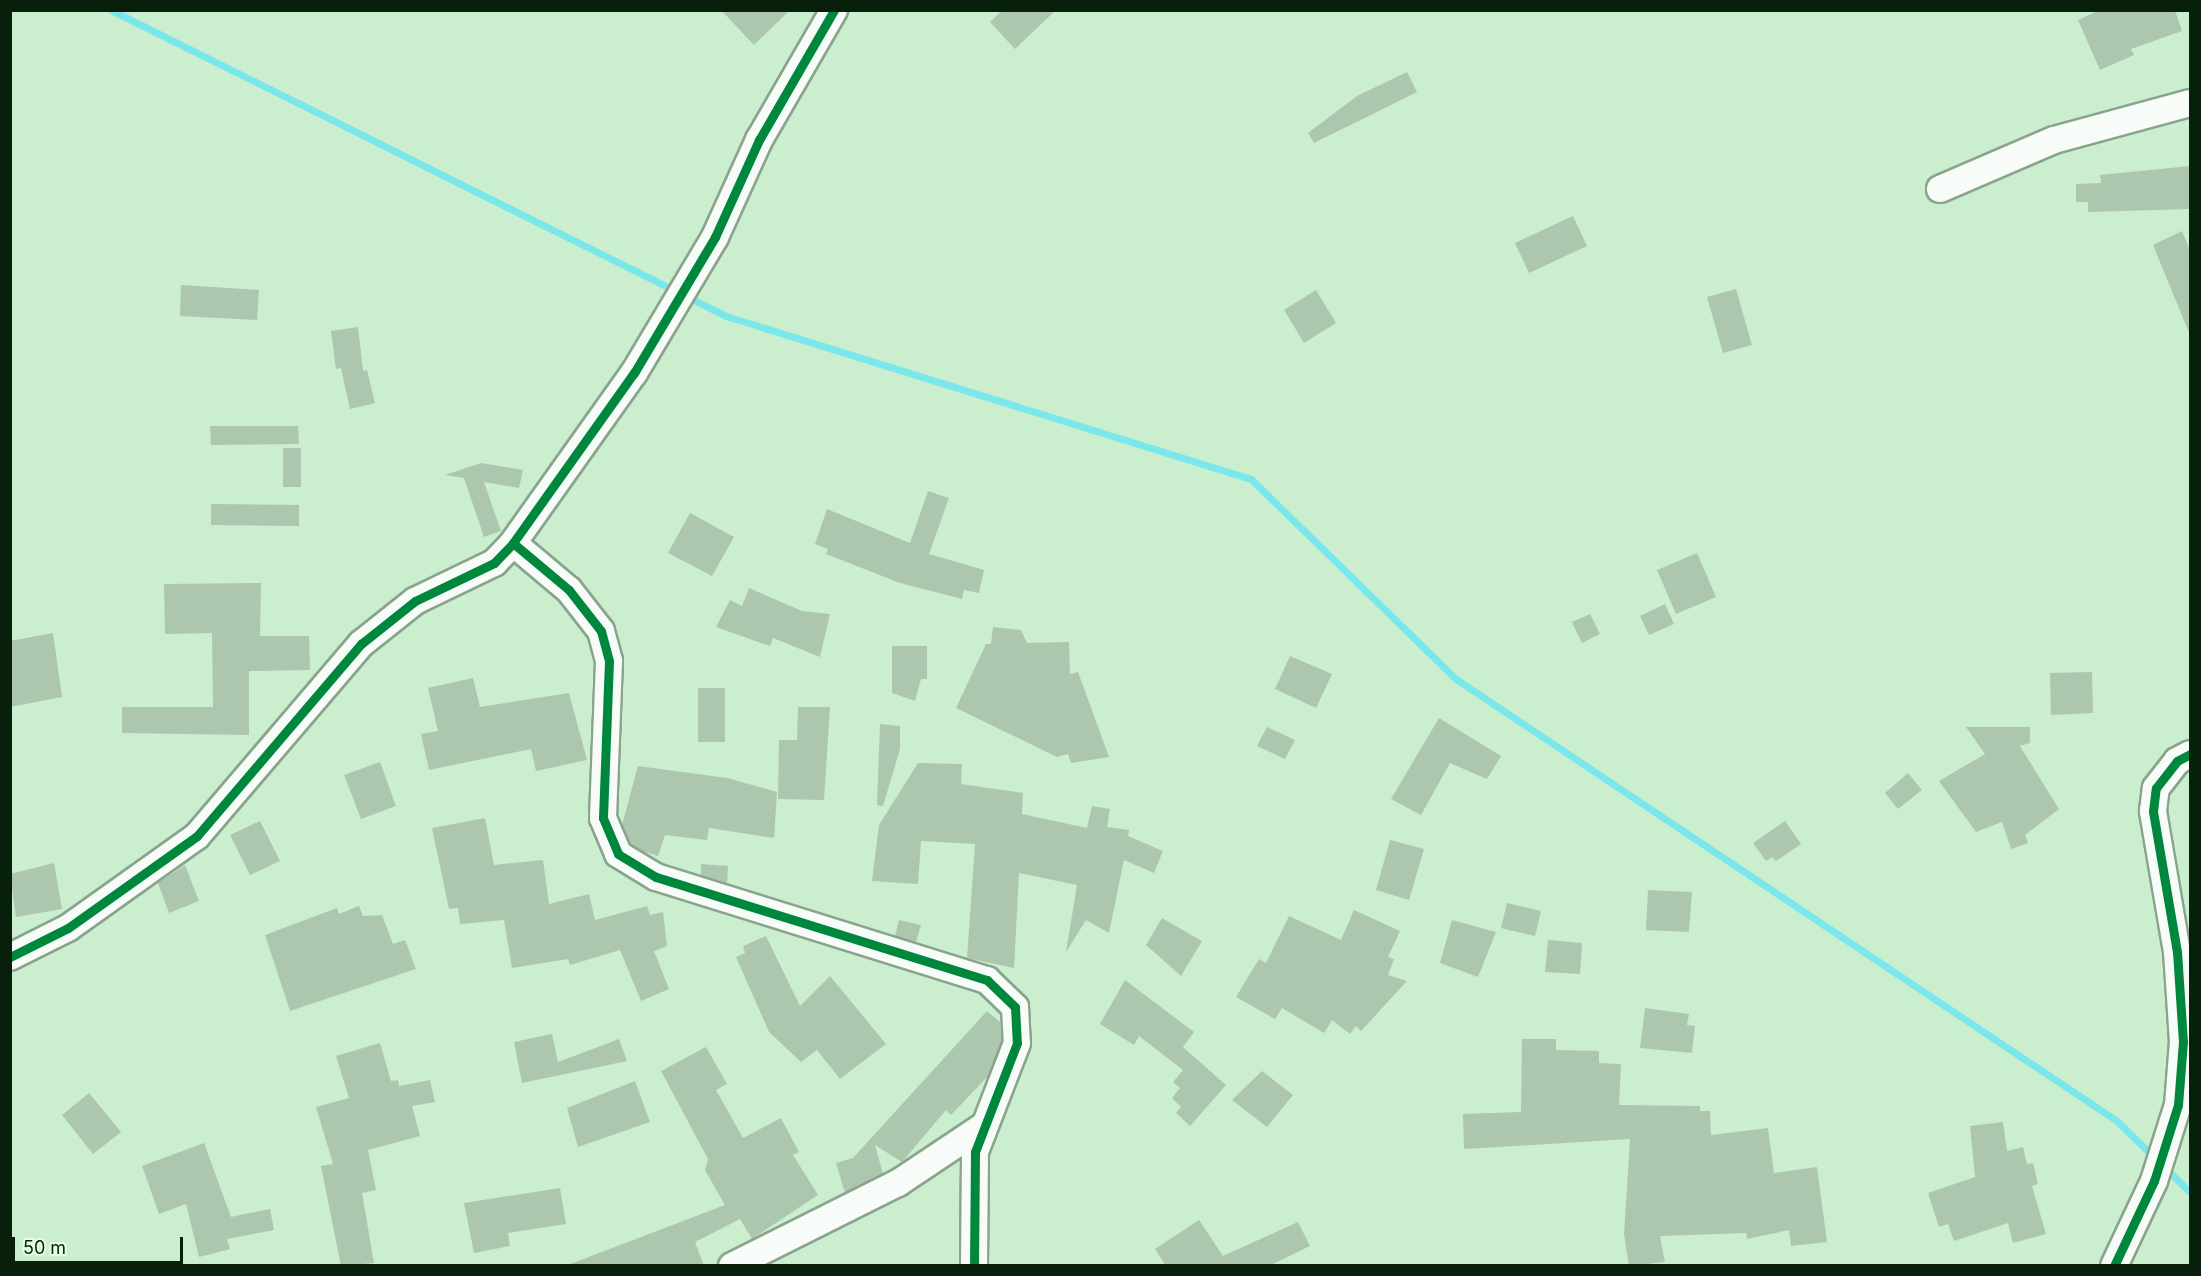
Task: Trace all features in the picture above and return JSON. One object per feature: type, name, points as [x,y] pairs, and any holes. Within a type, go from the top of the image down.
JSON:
[{"type":"street","points":[[10,957],[68,928],[197,836],[361,644],[415,601],[494,563],[513,543],[634,374],[715,237],[759,140],[834,10]]},
{"type":"street","points":[[1940,189],[2054,140],[2190,103]]},
{"type":"street","points":[[513,543],[569,590],[601,631],[609,660],[603,818],[618,854],[656,877],[987,980],[1015,1007],[1017,1043],[982,1126],[971,1182],[974,1266]]},
{"type":"street","points":[[2114,1266],[2154,1181],[2178,1105],[2183,1042],[2177,952],[2153,811],[2156,788],[2177,761],[2190,754]]},
{"type":"street","points":[[732,1266],[898,1183],[982,1126]]},
{"type":"building","points":[[721,10],[790,10],[754,45]]},
{"type":"building","points":[[1003,10],[1056,10],[1015,49],[990,22]]},
{"type":"building","points":[[2100,10],[2175,10],[2182,31],[2131,49],[2134,55],[2100,70],[2078,20]]},
{"type":"building","points":[[1407,72],[1417,92],[1314,143],[1308,133],[1357,96]]},
{"type":"building","points":[[2190,166],[2190,209],[2088,212],[2088,202],[2076,202],[2076,184],[2101,183],[2100,175]]},
{"type":"building","points":[[1573,216],[1587,246],[1529,273],[1515,243]]},
{"type":"building","points":[[2182,231],[2190,250],[2190,335],[2153,245]]},
{"type":"building","points":[[181,285],[259,290],[257,320],[180,316]]},
{"type":"building","points":[[1736,289],[1752,345],[1723,353],[1707,297]]},
{"type":"building","points":[[1316,290],[1336,323],[1304,343],[1284,310]]},
{"type":"building","points":[[358,327],[363,371],[367,370],[375,403],[350,409],[341,368],[336,369],[331,331]]},
{"type":"building","points":[[210,426],[298,426],[299,444],[211,445]]},
{"type":"building","points":[[283,448],[301,448],[301,487],[283,487]]},
{"type":"building","points":[[481,463],[523,470],[519,488],[484,482],[501,531],[484,537],[464,478],[445,475]]},
{"type":"building","points":[[928,491],[949,498],[929,554],[984,570],[979,593],[964,590],[962,599],[900,583],[826,554],[828,549],[815,544],[827,509],[910,543]]},
{"type":"building","points":[[211,504],[299,505],[299,526],[211,525]]},
{"type":"building","points":[[690,513],[734,537],[712,576],[668,553]]},
{"type":"building","points":[[1697,553],[1716,597],[1676,614],[1657,570]]},
{"type":"building","points":[[261,583],[260,636],[309,636],[310,670],[249,671],[249,735],[122,733],[122,707],[213,707],[212,633],[165,634],[164,584]]},
{"type":"building","points":[[749,588],[802,611],[830,614],[820,657],[773,638],[770,646],[716,627],[730,600],[742,606]]},
{"type":"building","points":[[1665,604],[1674,624],[1649,635],[1640,616]]},
{"type":"building","points":[[1590,614],[1600,634],[1582,643],[1572,622]]},
{"type":"building","points":[[993,627],[1021,630],[1027,643],[1069,642],[1070,674],[1078,672],[1109,757],[1071,763],[1068,754],[1057,757],[956,708],[986,644],[991,644]]},
{"type":"building","points":[[53,633],[62,697],[10,707],[10,641]]},
{"type":"building","points":[[892,646],[927,646],[927,679],[921,679],[915,701],[892,693]]},
{"type":"building","points":[[1290,656],[1332,674],[1316,708],[1275,689]]},
{"type":"building","points":[[2092,672],[2093,713],[2051,715],[2050,673]]},
{"type":"building","points":[[473,678],[480,707],[569,693],[587,760],[536,771],[531,749],[429,770],[421,734],[438,731],[428,688]]},
{"type":"building","points":[[698,688],[725,688],[725,742],[698,742]]},
{"type":"building","points":[[798,707],[830,707],[824,800],[778,799],[779,740],[797,740]]},
{"type":"building","points":[[1439,718],[1501,756],[1487,779],[1450,763],[1421,815],[1391,799]]},
{"type":"building","points":[[880,724],[900,726],[900,749],[883,806],[877,805]]},
{"type":"building","points":[[1267,727],[1295,740],[1285,759],[1257,746]]},
{"type":"building","points":[[1966,727],[2030,727],[2030,743],[2020,746],[2059,809],[2025,835],[2028,843],[2011,849],[2002,822],[1976,832],[1939,781],[1985,754]]},
{"type":"building","points":[[380,762],[396,806],[361,819],[344,775]]},
{"type":"building","points":[[918,763],[962,764],[961,784],[1023,793],[1022,814],[1087,828],[1092,806],[1110,809],[1107,827],[1129,830],[1128,836],[1163,851],[1154,873],[1124,860],[1109,933],[1086,920],[1066,952],[1077,885],[1019,873],[1014,968],[967,958],[975,844],[921,841],[918,884],[872,881],[879,825]]},
{"type":"building","points":[[638,766],[727,778],[777,792],[774,838],[709,828],[707,840],[665,835],[658,856],[642,851],[630,844],[622,825]]},
{"type":"building","points":[[1908,773],[1922,790],[1898,809],[1885,793]]},
{"type":"building","points":[[485,818],[494,865],[543,860],[549,904],[589,894],[595,920],[647,906],[650,915],[663,912],[667,946],[654,951],[669,989],[641,1001],[620,950],[570,965],[568,959],[512,968],[504,920],[460,924],[458,908],[449,909],[432,828]]},
{"type":"building","points":[[260,821],[280,861],[250,875],[230,835]]},
{"type":"building","points":[[1785,821],[1801,844],[1776,861],[1772,857],[1766,861],[1753,843]]},
{"type":"building","points":[[1390,840],[1424,849],[1409,900],[1376,890]]},
{"type":"building","points":[[54,863],[62,909],[16,917],[10,874]]},
{"type":"building","points":[[701,864],[728,866],[727,883],[701,875]]},
{"type":"building","points":[[185,865],[199,901],[169,913],[158,883]]},
{"type":"building","points":[[1648,890],[1692,892],[1689,932],[1646,930]]},
{"type":"building","points":[[1507,903],[1541,911],[1535,936],[1501,928]]},
{"type":"building","points":[[359,906],[363,916],[382,915],[393,944],[405,940],[416,969],[290,1011],[265,935],[337,908],[339,914]]},
{"type":"building","points":[[1354,910],[1400,931],[1388,957],[1394,959],[1388,975],[1407,981],[1361,1031],[1356,1026],[1350,1034],[1332,1020],[1324,1033],[1282,1008],[1275,1019],[1236,997],[1259,959],[1266,963],[1289,916],[1341,940]]},
{"type":"building","points":[[1162,918],[1202,941],[1181,976],[1146,945]]},
{"type":"building","points":[[899,920],[921,925],[916,942],[895,936]]},
{"type":"building","points":[[1452,920],[1496,932],[1478,977],[1440,963]]},
{"type":"building","points":[[766,936],[800,1006],[830,976],[886,1044],[840,1079],[817,1050],[801,1062],[769,1032],[736,957],[745,953],[743,946]]},
{"type":"building","points":[[1548,940],[1582,943],[1580,974],[1545,972]]},
{"type":"building","points":[[1125,980],[1194,1032],[1183,1047],[1226,1085],[1190,1126],[1176,1113],[1181,1107],[1172,1098],[1180,1088],[1173,1082],[1183,1070],[1139,1036],[1134,1045],[1100,1024]]},
{"type":"building","points":[[1645,1008],[1689,1014],[1687,1025],[1695,1026],[1692,1053],[1640,1048]]},
{"type":"building","points":[[987,1011],[1001,1023],[1002,1041],[989,1075],[951,1115],[946,1110],[902,1162],[875,1145],[883,1174],[845,1193],[836,1163],[853,1158]]},
{"type":"building","points":[[552,1034],[558,1062],[619,1039],[627,1061],[522,1083],[514,1042]]},
{"type":"building","points":[[1522,1039],[1556,1039],[1556,1050],[1599,1051],[1599,1063],[1621,1064],[1619,1105],[1700,1106],[1700,1111],[1710,1111],[1711,1135],[1768,1128],[1774,1173],[1817,1167],[1827,1242],[1791,1246],[1789,1230],[1747,1239],[1746,1233],[1660,1236],[1665,1262],[1629,1266],[1624,1234],[1630,1139],[1464,1149],[1463,1114],[1521,1112]]},
{"type":"building","points":[[380,1043],[391,1081],[398,1080],[399,1086],[430,1080],[435,1102],[412,1106],[420,1136],[368,1150],[376,1190],[362,1193],[374,1263],[341,1266],[321,1166],[333,1164],[316,1107],[349,1098],[336,1056]]},
{"type":"building","points":[[706,1047],[727,1084],[716,1090],[743,1138],[781,1118],[799,1152],[793,1155],[818,1195],[752,1239],[740,1219],[695,1242],[704,1266],[565,1266],[725,1205],[705,1170],[708,1159],[661,1071]]},
{"type":"building","points":[[1262,1071],[1293,1095],[1267,1127],[1232,1100]]},
{"type":"building","points":[[635,1081],[650,1122],[578,1147],[567,1108]]},
{"type":"building","points":[[89,1093],[121,1132],[93,1154],[62,1115]]},
{"type":"building","points":[[2003,1122],[2007,1151],[2023,1147],[2027,1164],[2033,1163],[2038,1184],[2032,1186],[2046,1234],[2013,1243],[2008,1223],[1954,1241],[1948,1224],[1939,1227],[1928,1193],[1975,1177],[1970,1126]]},
{"type":"building","points":[[204,1143],[231,1217],[270,1209],[274,1230],[227,1239],[230,1249],[199,1257],[186,1204],[159,1214],[142,1166]]},
{"type":"building","points":[[560,1188],[566,1224],[508,1233],[510,1246],[474,1253],[464,1203]]},
{"type":"building","points":[[1199,1220],[1223,1256],[1298,1222],[1310,1246],[1269,1266],[1166,1266],[1155,1249]]},
{"type":"waterway","points":[[111,10],[726,316],[1251,479],[1456,679],[2117,1121],[2156,1159]]},
{"type":"waterway","points":[[2164,1167],[2190,1192]]},
{"type":"cycle path","points":[[10,957],[68,928],[197,836],[361,644],[415,601],[494,563],[513,543],[634,373],[715,237],[759,140],[834,10]]},
{"type":"cycle path","points":[[513,543],[569,590],[601,631],[609,661],[603,818],[618,854],[656,877],[987,980],[1015,1007],[1017,1043],[975,1152],[974,1266]]},
{"type":"cycle path","points":[[2114,1266],[2154,1181],[2178,1105],[2183,1042],[2177,952],[2153,811],[2156,788],[2177,761],[2190,754]]}]
